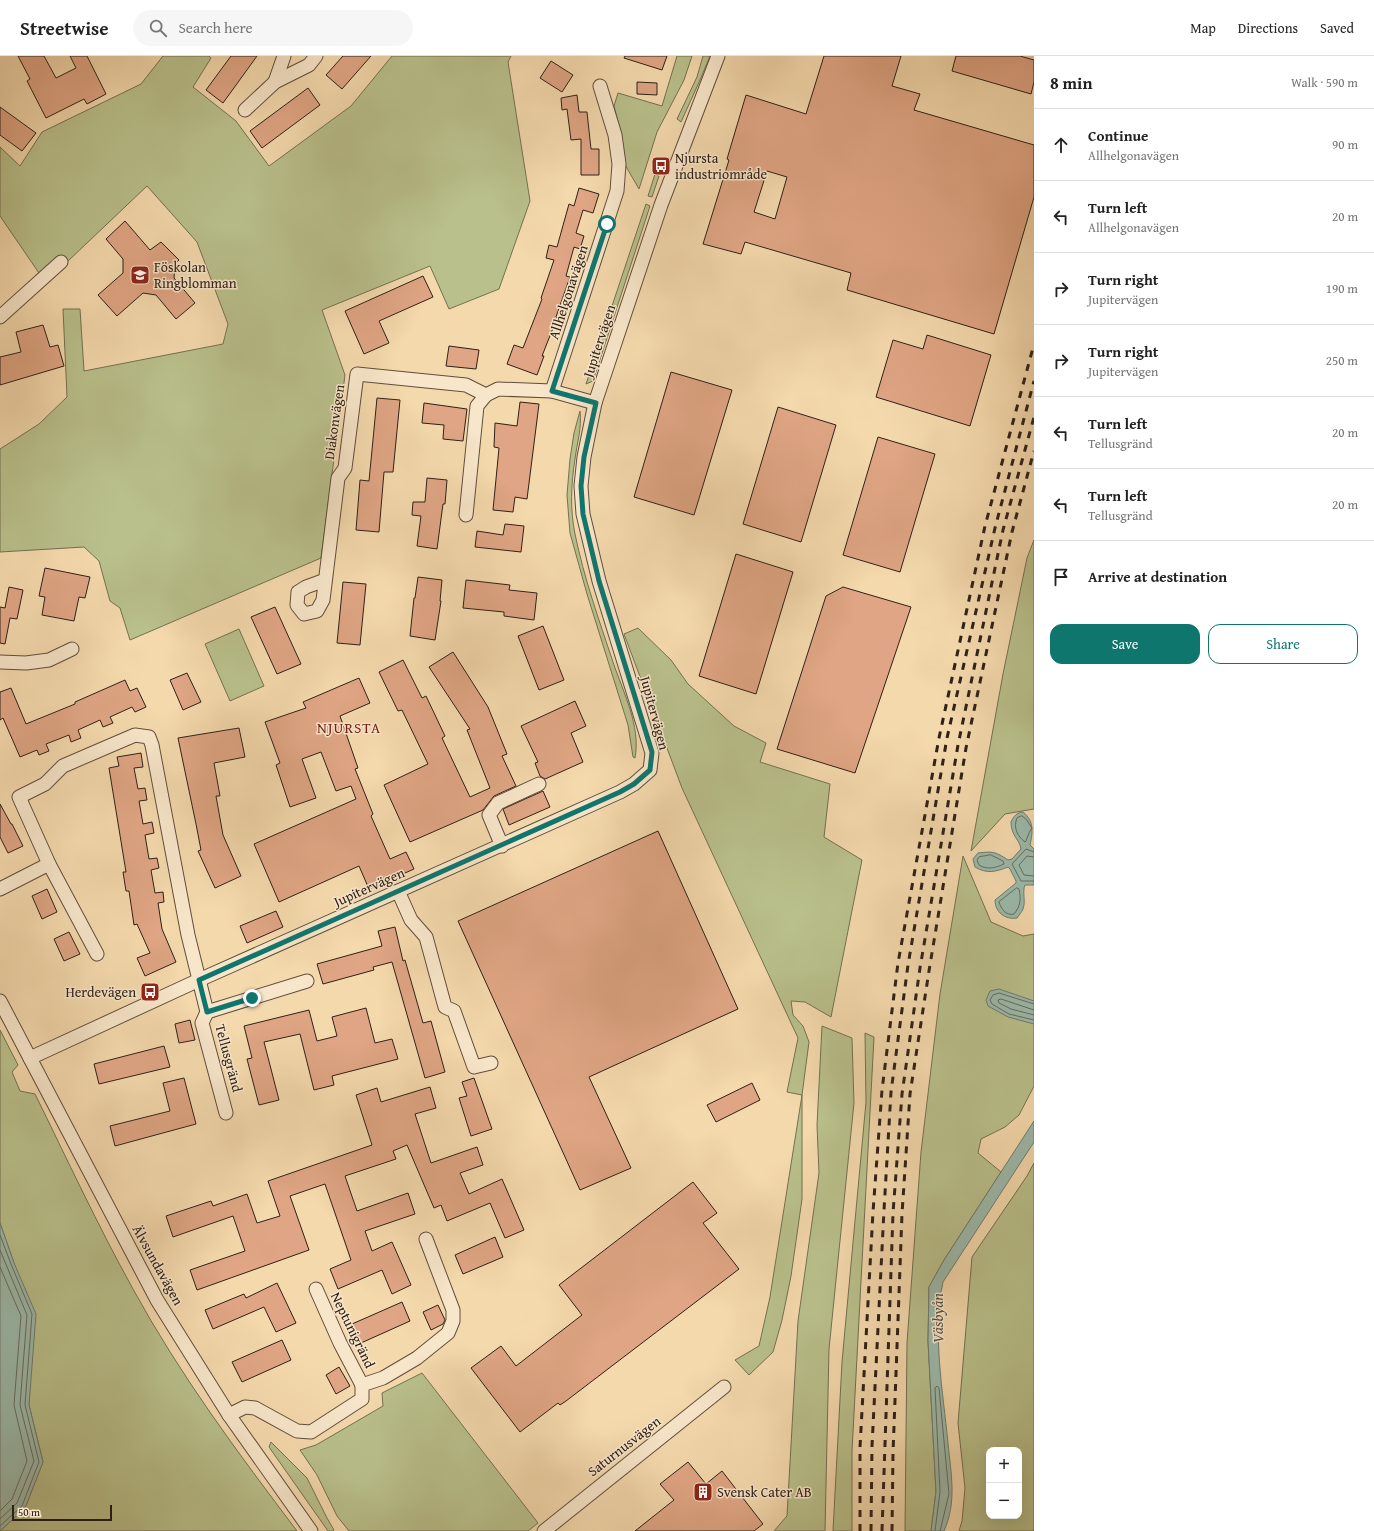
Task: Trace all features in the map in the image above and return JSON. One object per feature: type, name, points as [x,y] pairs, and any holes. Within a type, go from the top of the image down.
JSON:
[{"type":"street","points":[[275,82],[284,56]]},
{"type":"street","points":[[245,110],[275,82],[309,65],[316,56]]},
{"type":"street","name":"Jupitervägen","points":[[30,1058],[199,980],[620,792],[634,784],[650,770],[652,752],[599,581],[583,514],[581,486],[584,457],[596,403],[661,205],[718,56]]},
{"type":"street","name":"Allhelgonavägen","points":[[552,391],[617,191],[618,164],[615,135],[600,86]]},
{"type":"street","points":[[0,317],[61,262]]},
{"type":"street","name":"Diakonvägen","points":[[325,580],[338,478],[345,468],[356,374],[466,385],[486,394]]},
{"type":"street","points":[[466,515],[477,406],[486,394],[498,388],[552,391],[596,403]]},
{"type":"street","points":[[0,662],[49,660],[72,649]]},
{"type":"street","points":[[98,954],[49,864],[19,797],[46,784],[63,766],[135,735],[149,737],[152,745],[188,935],[199,980]]},
{"type":"street","points":[[502,846],[489,815],[498,803],[539,784]]},
{"type":"street","points":[[0,889],[49,864]]},
{"type":"street","points":[[398,891],[411,920],[426,938],[445,1007],[454,1011],[474,1067],[491,1062]]},
{"type":"street","name":"Tellusgränd","points":[[199,980],[207,1012],[202,1023],[226,1113]]},
{"type":"street","name":"Tellusgränd","points":[[207,1012],[307,981]]},
{"type":"street","name":"Älvsundavägen","points":[[0,1001],[157,1300],[229,1415],[311,1531]]},
{"type":"street","name":"Neptunigränd","points":[[362,1385],[382,1378],[417,1358],[448,1333],[453,1321],[453,1310],[426,1239]]},
{"type":"street","name":"Neptunigränd","points":[[229,1415],[245,1407],[255,1408],[297,1431],[311,1432],[362,1399],[362,1385],[340,1343],[316,1289]]},
{"type":"street","name":"Saturnusvägen","points":[[544,1531],[724,1388]]},
{"type":"green space","points":[[163,56],[209,56],[211,58],[193,87],[236,121],[269,166],[351,106],[392,56],[511,56],[508,62],[530,201],[499,289],[449,309],[430,266],[322,310],[345,375],[321,558],[130,640],[120,608],[110,601],[99,561],[84,547],[0,552],[0,449],[39,424],[67,397],[63,309],[80,309],[84,371],[223,344],[228,324],[197,242],[147,186],[66,263],[59,256],[39,273],[0,216],[0,147],[20,166],[42,132],[141,84]]},
{"type":"green space","points":[[677,56],[692,56],[684,80],[657,132],[639,189],[624,163],[621,133],[614,106],[618,93],[662,106]]},
{"type":"green space","points":[[703,56],[710,56],[681,122],[677,119],[697,77]]},
{"type":"green space","points":[[655,174],[659,176],[652,197],[648,196]]},
{"type":"green space","points":[[646,204],[650,206],[593,381],[586,384]]},
{"type":"green space","points":[[580,411],[580,429],[572,487],[573,525],[592,599],[630,709],[636,734],[635,758],[633,757],[628,725],[587,594],[570,533],[567,495],[574,433]]},
{"type":"green space","points":[[1034,540],[1034,809],[1005,814],[971,851],[1003,674],[1027,558]]},
{"type":"green space","points":[[638,628],[671,660],[688,684],[734,726],[766,743],[760,762],[830,784],[824,837],[862,860],[831,1017],[805,1002],[791,1001],[793,1015],[803,1026],[809,1042],[802,1095],[787,1092],[798,1038],[682,788],[624,634]]},
{"type":"green space","points":[[239,629],[264,686],[230,701],[205,644]]},
{"type":"green space","points":[[963,856],[991,922],[1023,936],[1034,934],[1034,1086],[1019,1115],[1005,1127],[981,1139],[978,1153],[1001,1172],[944,1260],[929,1287],[928,1341],[936,1492],[931,1531],[905,1531],[907,1343],[921,1152],[940,994]]},
{"type":"green space","points":[[822,1026],[852,1038],[854,1103],[829,1349],[825,1531],[774,1531],[787,1516],[798,1321],[819,1173],[817,1125]]},
{"type":"green space","points":[[0,1030],[18,1065],[12,1072],[20,1091],[35,1094],[107,1241],[151,1321],[210,1413],[297,1531],[0,1531],[25,1508],[43,1462],[29,1405],[30,1380],[14,1263],[0,1223]]},
{"type":"green space","points":[[865,1033],[874,1037],[852,1451],[852,1531],[833,1531],[842,1362],[866,1102]]},
{"type":"green space","points":[[802,1095],[802,1199],[791,1276],[782,1320],[773,1352],[749,1375],[735,1360],[759,1346],[770,1297]]},
{"type":"green space","points":[[1034,1163],[1034,1531],[959,1531],[962,1521],[965,1488],[958,1423],[972,1257],[1027,1176]]},
{"type":"green space","points":[[422,1373],[538,1523],[528,1531],[349,1531],[337,1516],[317,1475],[300,1450],[316,1445],[383,1406],[382,1393]]},
{"type":"green space","points":[[271,1442],[307,1478],[334,1530],[333,1531],[328,1531],[269,1447]]},
{"type":"water","points":[[1023,812],[1027,815],[1032,827],[1030,845],[1034,849],[1034,885],[1025,885],[1023,909],[1017,918],[1008,918],[999,911],[995,904],[995,900],[1016,883],[1010,869],[1008,867],[995,871],[983,871],[975,867],[973,859],[978,853],[987,852],[997,854],[1008,860],[1012,859],[1021,849],[1012,831],[1011,822],[1016,815]]},
{"type":"water","points":[[999,989],[1034,1001],[1034,1024],[1008,1017],[988,1006],[986,1000],[990,991]]},
{"type":"water","name":"Väsbyån","points":[[1034,1121],[1034,1142],[943,1282],[938,1322],[938,1342],[952,1499],[951,1509],[944,1531],[931,1531],[936,1492],[928,1341],[929,1287],[944,1260]]},
{"type":"water","points":[[0,1223],[14,1263],[36,1314],[29,1405],[43,1462],[25,1508],[0,1531]]},
{"type":"building","points":[[18,56],[44,56],[56,78],[76,68],[70,56],[87,56],[106,94],[87,104],[84,99],[46,118],[27,81],[30,79]]},
{"type":"building","points":[[231,56],[257,56],[223,103],[206,90]]},
{"type":"building","points":[[343,56],[371,56],[342,89],[326,75]]},
{"type":"building","points":[[625,56],[667,56],[662,70],[624,58]]},
{"type":"building","points":[[824,56],[901,56],[892,86],[920,94],[914,110],[1034,145],[1034,197],[994,334],[847,290],[851,273],[745,242],[741,254],[703,244],[729,160],[727,159],[746,95],[806,114]],"holes":[[[767,171],[787,177],[775,219],[754,212]]]},
{"type":"building","points":[[956,56],[1020,56],[1034,60],[1034,82],[1031,94],[952,71]]},
{"type":"building","points":[[551,61],[573,75],[562,92],[540,78]]},
{"type":"building","points":[[637,82],[657,83],[657,95],[637,94]]},
{"type":"building","points":[[308,88],[320,105],[262,148],[250,131]]},
{"type":"building","points":[[577,95],[579,112],[587,112],[591,149],[599,149],[599,175],[581,175],[581,139],[571,140],[567,109],[562,110],[561,98]]},
{"type":"building","points":[[0,107],[36,133],[22,151],[0,135]]},
{"type":"building","points":[[579,188],[599,194],[593,213],[583,210],[576,233],[584,236],[580,249],[574,247],[566,276],[570,277],[556,317],[557,318],[542,356],[544,356],[537,375],[507,364],[514,345],[523,348],[542,299],[541,298],[554,260],[546,258],[549,245],[557,247],[569,204],[574,206]]},
{"type":"building","points":[[125,221],[150,250],[161,242],[179,260],[175,264],[174,278],[195,303],[176,319],[156,295],[143,293],[117,316],[98,295],[123,273],[123,259],[106,239]]},
{"type":"building","points":[[423,276],[433,297],[379,321],[389,343],[364,354],[345,311]]},
{"type":"building","points":[[43,325],[50,347],[58,345],[64,366],[0,385],[0,357],[21,352],[16,332]]},
{"type":"building","points":[[927,335],[991,355],[970,426],[876,397],[893,340],[923,349]]},
{"type":"building","points":[[449,346],[479,350],[476,369],[446,366]]},
{"type":"building","points":[[671,372],[732,390],[694,515],[634,497]]},
{"type":"building","points":[[377,398],[400,400],[393,472],[384,472],[379,532],[356,530],[360,480],[369,481]]},
{"type":"building","points":[[520,402],[539,404],[527,499],[515,497],[513,512],[493,510],[499,448],[494,447],[495,423],[517,426]]},
{"type":"building","points":[[424,403],[467,409],[463,441],[443,439],[444,425],[422,423]]},
{"type":"building","points":[[778,407],[836,425],[801,542],[743,524]]},
{"type":"building","points":[[878,437],[935,454],[900,572],[843,555]]},
{"type":"building","points":[[427,478],[447,480],[445,504],[443,504],[437,549],[417,546],[421,516],[412,515],[413,502],[425,502]]},
{"type":"building","points":[[505,524],[524,526],[521,552],[475,547],[477,531],[503,535]]},
{"type":"building","points":[[736,554],[793,572],[756,694],[699,676]]},
{"type":"building","points":[[45,568],[90,577],[85,598],[79,597],[74,621],[42,615],[45,597],[39,596]]},
{"type":"building","points":[[418,577],[442,580],[441,601],[435,640],[410,636]]},
{"type":"building","points":[[466,580],[510,585],[509,590],[537,593],[534,620],[504,616],[504,612],[463,608]]},
{"type":"building","points":[[343,582],[366,584],[360,645],[337,643]]},
{"type":"building","points":[[9,587],[23,590],[17,619],[10,618],[5,644],[0,643],[0,607],[5,608]]},
{"type":"building","points":[[843,587],[911,607],[855,773],[777,749],[826,596]]},
{"type":"building","points":[[275,607],[301,664],[277,674],[251,617]]},
{"type":"building","points":[[543,626],[564,680],[539,690],[518,636]]},
{"type":"building","points":[[453,652],[488,707],[507,754],[502,756],[516,786],[494,796],[483,810],[410,842],[384,785],[428,764],[402,710],[398,711],[379,672],[403,660],[422,698],[426,696],[445,736],[442,738],[470,797],[490,788],[467,730],[470,729],[429,667]]},
{"type":"building","points":[[187,673],[201,702],[183,710],[170,680]]},
{"type":"building","points":[[359,678],[370,703],[340,716],[358,768],[355,769],[373,814],[371,816],[390,859],[406,852],[414,869],[369,889],[359,866],[279,902],[254,844],[356,799],[351,786],[336,791],[321,752],[302,759],[316,798],[290,807],[276,765],[280,763],[265,722],[306,708],[303,702]]},
{"type":"building","points":[[125,680],[130,691],[137,688],[146,707],[135,712],[132,707],[110,717],[113,723],[103,727],[100,720],[78,730],[81,738],[71,742],[69,735],[46,744],[49,751],[39,755],[37,750],[20,757],[3,718],[0,720],[0,692],[11,688],[26,724],[75,704],[75,702]]},
{"type":"building","points":[[575,701],[586,726],[571,733],[583,762],[545,779],[540,776],[535,763],[538,762],[521,726]]},
{"type":"building","points":[[239,728],[245,757],[214,763],[220,796],[216,796],[223,835],[241,876],[215,888],[198,851],[201,850],[178,738]]},
{"type":"building","points":[[141,753],[143,767],[134,768],[138,789],[145,788],[147,800],[139,801],[143,824],[152,822],[154,833],[145,835],[149,859],[157,858],[159,868],[151,870],[155,893],[163,892],[164,902],[158,903],[162,929],[176,962],[145,976],[137,958],[150,953],[137,924],[134,925],[129,891],[126,891],[123,872],[126,872],[109,768],[119,766],[117,757]]},
{"type":"building","points":[[543,791],[550,807],[509,825],[503,809]]},
{"type":"building","points":[[0,804],[23,846],[8,853],[0,837]]},
{"type":"building","points":[[658,831],[738,1009],[589,1077],[631,1168],[580,1190],[458,921]]},
{"type":"building","points":[[47,889],[57,912],[42,919],[32,896]]},
{"type":"building","points":[[276,911],[283,927],[247,943],[240,926]]},
{"type":"building","points":[[395,927],[403,961],[405,960],[423,1023],[431,1021],[445,1072],[425,1078],[392,962],[373,967],[374,970],[323,984],[317,964],[382,946],[378,931]]},
{"type":"building","points":[[69,932],[80,954],[64,961],[54,939]]},
{"type":"building","points":[[366,1008],[375,1043],[392,1039],[398,1059],[332,1076],[334,1085],[314,1090],[300,1034],[264,1042],[279,1100],[259,1105],[247,1059],[252,1058],[244,1026],[309,1010],[317,1041],[337,1036],[332,1017]]},
{"type":"building","points":[[190,1020],[195,1040],[179,1043],[175,1024]]},
{"type":"building","points":[[164,1046],[170,1067],[99,1084],[94,1064]]},
{"type":"building","points":[[184,1078],[196,1124],[115,1146],[110,1126],[170,1111],[163,1083]]},
{"type":"building","points":[[474,1078],[492,1129],[471,1136],[459,1098],[467,1096],[462,1082]]},
{"type":"building","points":[[752,1083],[760,1100],[716,1122],[707,1105]]},
{"type":"building","points":[[430,1087],[436,1108],[415,1114],[431,1163],[477,1147],[483,1165],[460,1173],[469,1194],[502,1179],[524,1230],[505,1238],[490,1203],[447,1221],[441,1205],[434,1208],[407,1145],[393,1151],[396,1159],[345,1176],[357,1211],[408,1193],[415,1214],[365,1231],[372,1251],[392,1242],[411,1285],[392,1294],[382,1270],[338,1289],[330,1269],[351,1260],[325,1184],[290,1196],[309,1250],[197,1290],[190,1270],[245,1251],[233,1216],[173,1237],[166,1216],[211,1201],[213,1206],[247,1194],[257,1223],[280,1216],[268,1181],[372,1145],[356,1095],[377,1088],[381,1102]]},
{"type":"building","points":[[693,1182],[717,1213],[703,1223],[739,1269],[566,1401],[560,1405],[558,1403],[520,1432],[471,1368],[501,1346],[516,1366],[582,1315],[559,1285]]},
{"type":"building","points":[[495,1237],[503,1257],[463,1274],[455,1255]]},
{"type":"building","points":[[277,1283],[296,1323],[276,1332],[264,1307],[213,1329],[205,1310],[244,1294],[246,1298]]},
{"type":"building","points":[[402,1302],[410,1321],[361,1343],[352,1324]]},
{"type":"building","points":[[438,1305],[445,1320],[443,1324],[431,1330],[423,1312]]},
{"type":"building","points":[[282,1340],[291,1360],[242,1382],[232,1362]]},
{"type":"building","points":[[339,1367],[350,1386],[336,1394],[326,1375]]},
{"type":"building","name":"Svensk Cater AB","points":[[688,1462],[706,1484],[722,1471],[763,1524],[754,1531],[635,1531],[674,1500],[660,1484]]},
{"type":"railway","points":[[860,1531],[860,1447],[873,1212],[882,1090],[898,963],[939,738],[985,526],[1034,344]]},
{"type":"railway","points":[[871,1531],[872,1446],[891,1092],[908,965],[947,738],[995,528],[1034,381]]},
{"type":"railway","points":[[882,1531],[893,1213],[902,1094],[920,968],[958,745],[1003,530],[1034,417]]},
{"type":"railway","points":[[892,1531],[893,1453],[902,1214],[910,1094],[966,748],[1012,532],[1034,451]]},
{"type":"place","name":"Njursta industriområde","points":[[661,166]]},
{"type":"place","name":"Föskolan Ringblomman","points":[[140,275]]},
{"type":"place","name":"Herdevägen","points":[[150,992]]},
{"type":"place","name":"Svensk Cater AB","points":[[703,1492]]},
{"type":"district","name":"NJURSTA","points":[[349,727]]},
{"type":"route","points":[[252,998],[207,1012],[199,980],[620,792],[634,784],[650,770],[652,752],[599,581],[583,514],[581,486],[584,457],[596,403],[552,391],[607,224]]}]
